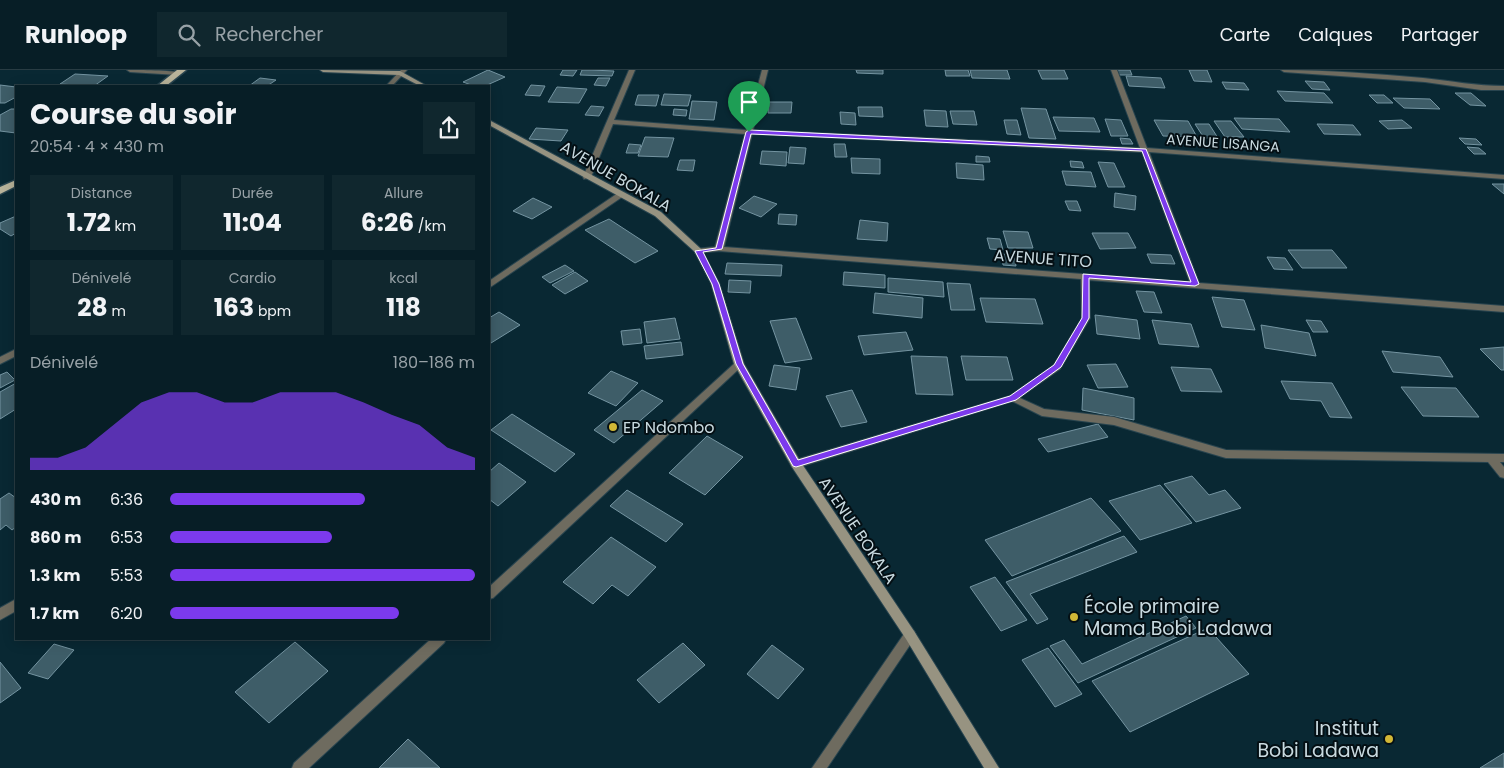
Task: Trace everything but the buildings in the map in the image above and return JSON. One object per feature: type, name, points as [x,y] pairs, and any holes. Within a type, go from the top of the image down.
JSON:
[{"type":"main road","points":[[162,85],[180,71]]},
{"type":"main road","points":[[0,191],[15,184]]},
{"type":"street","points":[[130,70],[180,71]]},
{"type":"street","points":[[323,70],[402,72],[422,85]]},
{"type":"street","points":[[587,177],[632,70]]},
{"type":"street","points":[[719,249],[765,70]]},
{"type":"street","points":[[1114,70],[1195,284]]},
{"type":"street","points":[[1284,70],[1425,80],[1481,88],[1504,88]]},
{"type":"street","points":[[390,85],[402,72]]},
{"type":"street","name":"AVENUE LISANGA","points":[[610,122],[749,132],[1144,150],[1504,177]]},
{"type":"street","name":"AVENUE BOKALA","points":[[490,123],[658,214],[698,251],[715,284],[740,364],[796,464],[910,635],[992,768]]},
{"type":"street","points":[[490,284],[621,195]]},
{"type":"street","name":"AVENUE TITO","points":[[698,251],[719,249],[1504,309]]},
{"type":"street","points":[[796,464],[1013,398],[1057,367],[1086,318],[1085,276]]},
{"type":"street","points":[[0,361],[15,353]]},
{"type":"street","points":[[490,593],[740,364]]},
{"type":"street","points":[[1013,398],[1042,412],[1114,421],[1226,454],[1504,458]]},
{"type":"street","points":[[1490,457],[1504,474]]},
{"type":"street","points":[[0,615],[15,605]]},
{"type":"street","points":[[819,768],[910,635]]},
{"type":"street","points":[[299,768],[439,640]]},
{"type":"place","name":"EP Ndombo","points":[[613,427]]},
{"type":"place","name":"École primaire Mama Bobi Ladawa","points":[[1074,617]]},
{"type":"place","name":"Institut Bobi Ladawa","points":[[1389,739]]},
{"type":"route","points":[[749,132],[1144,150],[1195,284],[1085,276],[1086,318],[1057,367],[1013,398],[796,464],[740,364],[715,284],[698,251],[719,249],[749,132]]}]
